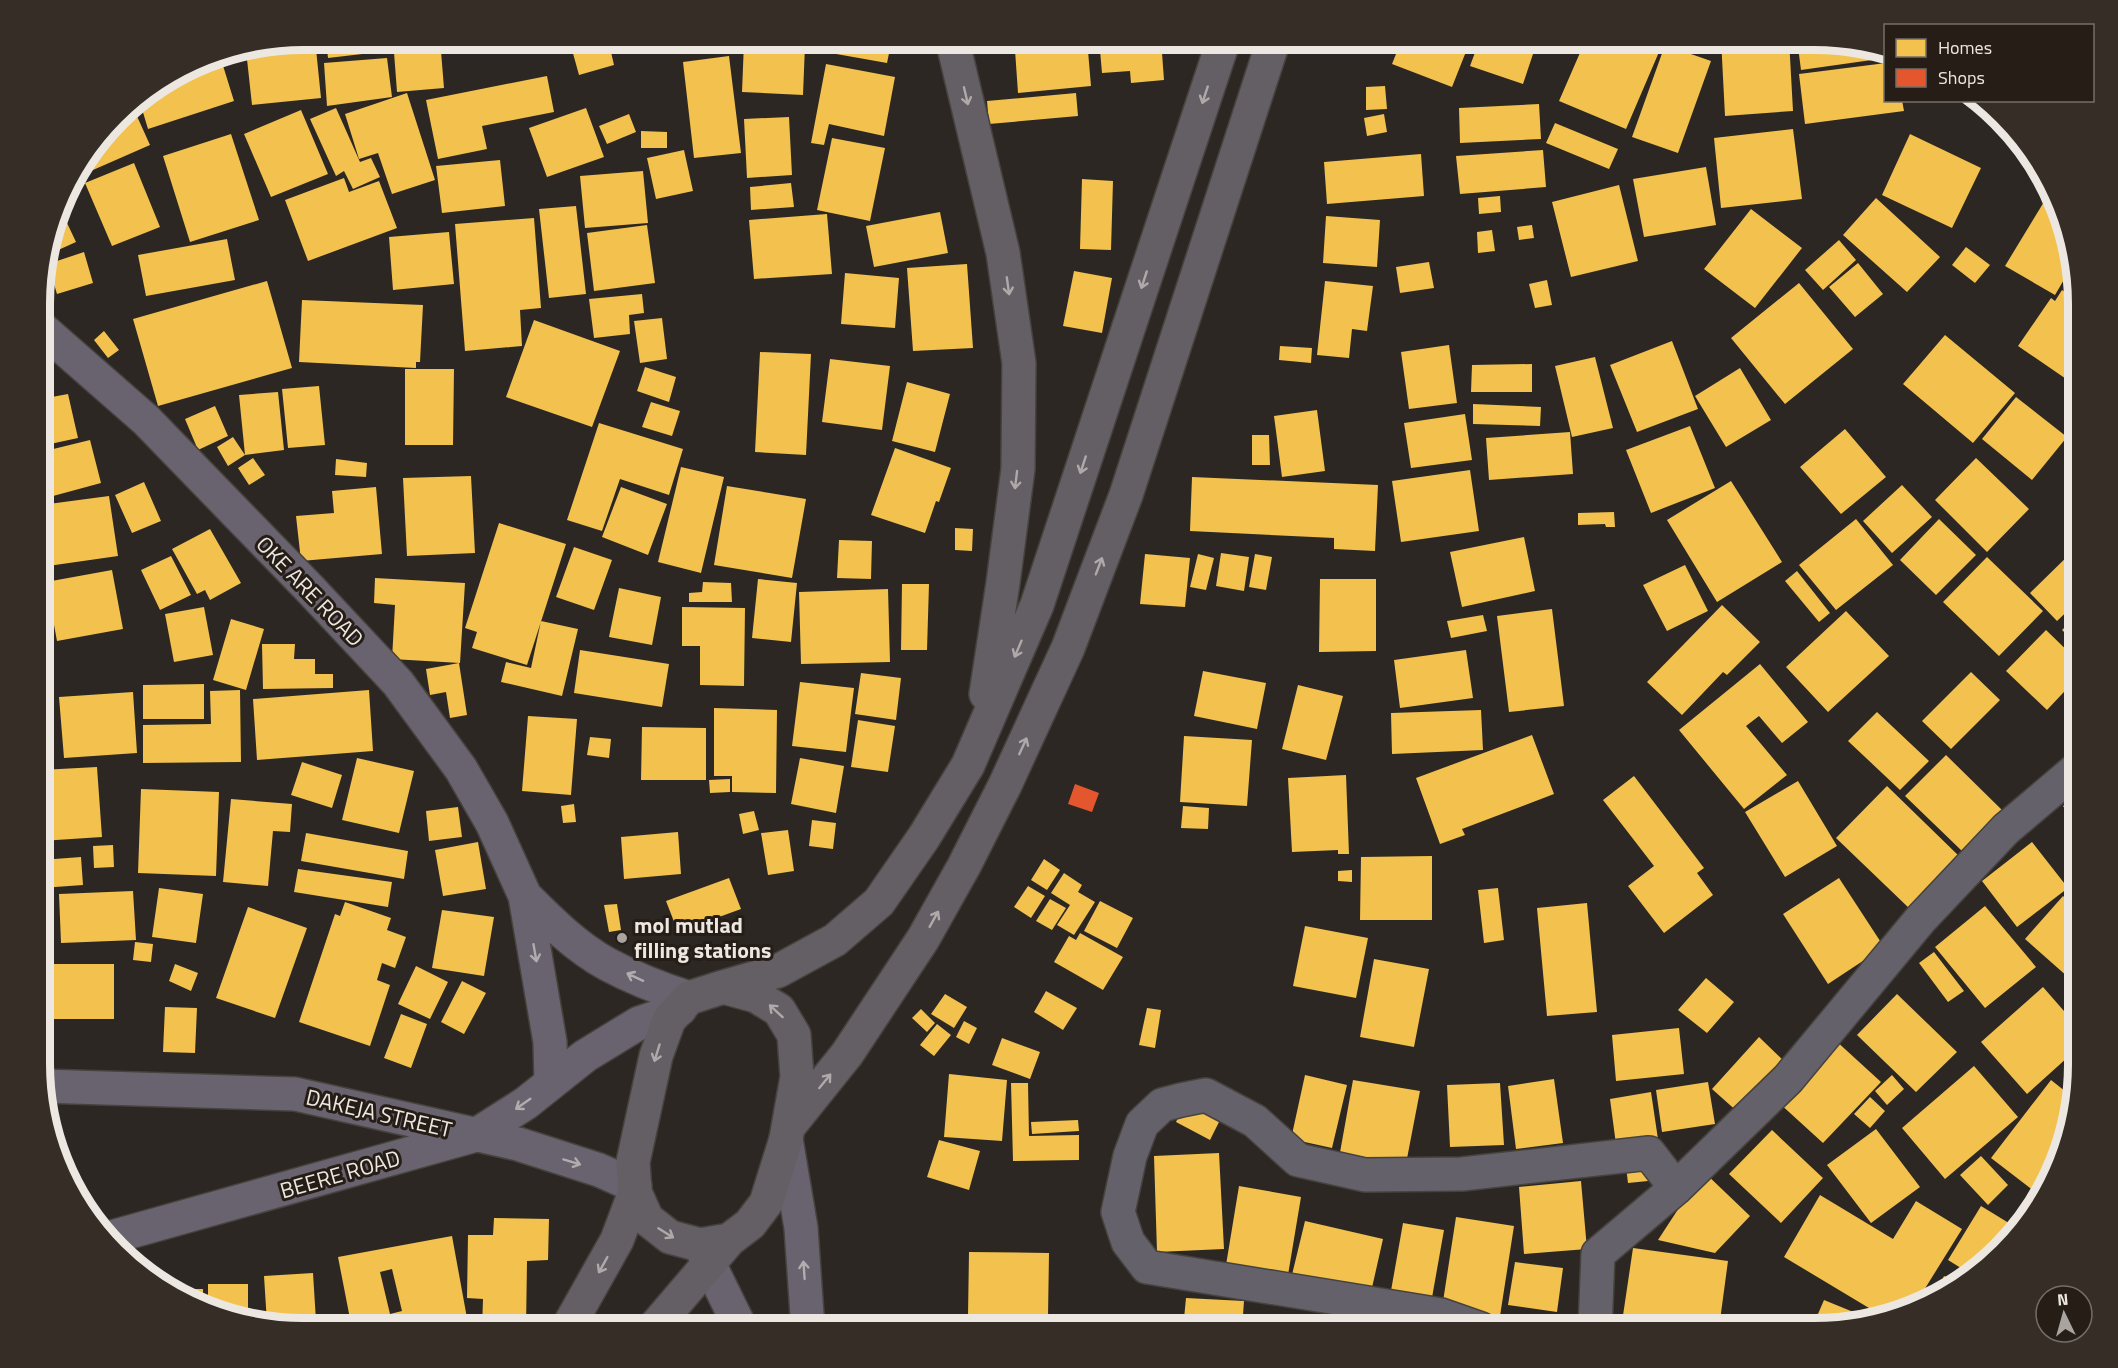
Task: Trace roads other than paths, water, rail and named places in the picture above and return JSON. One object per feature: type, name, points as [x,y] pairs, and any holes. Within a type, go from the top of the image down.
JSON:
[{"type":"highway","points":[[955,50],[1003,253],[1019,363],[1018,468],[1003,583],[973,754]]},
{"type":"highway","points":[[713,1249],[670,1237],[647,1219],[635,1189],[633,1162],[656,1056],[669,1020],[684,1004],[723,987],[778,971],[835,940],[879,903],[924,837],[973,754],[1037,605],[1220,50]]},
{"type":"highway","points":[[788,1133],[847,1054],[923,939],[964,866],[1005,785],[1068,648],[1126,495],[1270,50]]},
{"type":"highway","points":[[973,754],[1005,785]]},
{"type":"highway","points":[[662,1318],[713,1249],[750,1224],[766,1203],[788,1133],[797,1077],[794,1035],[779,1010],[756,996],[723,987]]},
{"type":"highway","points":[[573,1318],[617,1240],[635,1189]]},
{"type":"main road","name":"OKE ARE ROAD","points":[[50,336],[146,420],[398,683],[461,769],[492,823],[525,896],[550,1042],[551,1083]]},
{"type":"main road","name":"OKE ARE ROAD","points":[[525,896],[560,931],[605,963],[652,985],[684,1004]]},
{"type":"main road","name":"DAKEJA STREET","points":[[51,1086],[295,1094],[476,1135],[526,1103],[585,1056],[639,1023],[684,1004]]},
{"type":"main road","points":[[788,1133],[801,1228],[807,1318]]},
{"type":"main road","name":"BEERE ROAD","points":[[116,1236],[476,1135],[518,1144],[599,1170],[635,1189]]},
{"type":"main road","points":[[713,1249],[737,1318]]},
{"type":"street","points":[[1595,1318],[1598,1254],[1676,1188],[1788,1079],[1920,920],[2006,829],[2068,776]]},
{"type":"street","points":[[1450,1318],[1148,1267],[1128,1242],[1119,1212],[1130,1156],[1142,1124],[1162,1105],[1206,1095],[1255,1121],[1298,1160],[1365,1175],[1462,1174],[1649,1153],[1676,1188]]},
{"type":"place","name":"mol mutlad filling stations","points":[[622,938]]}]
